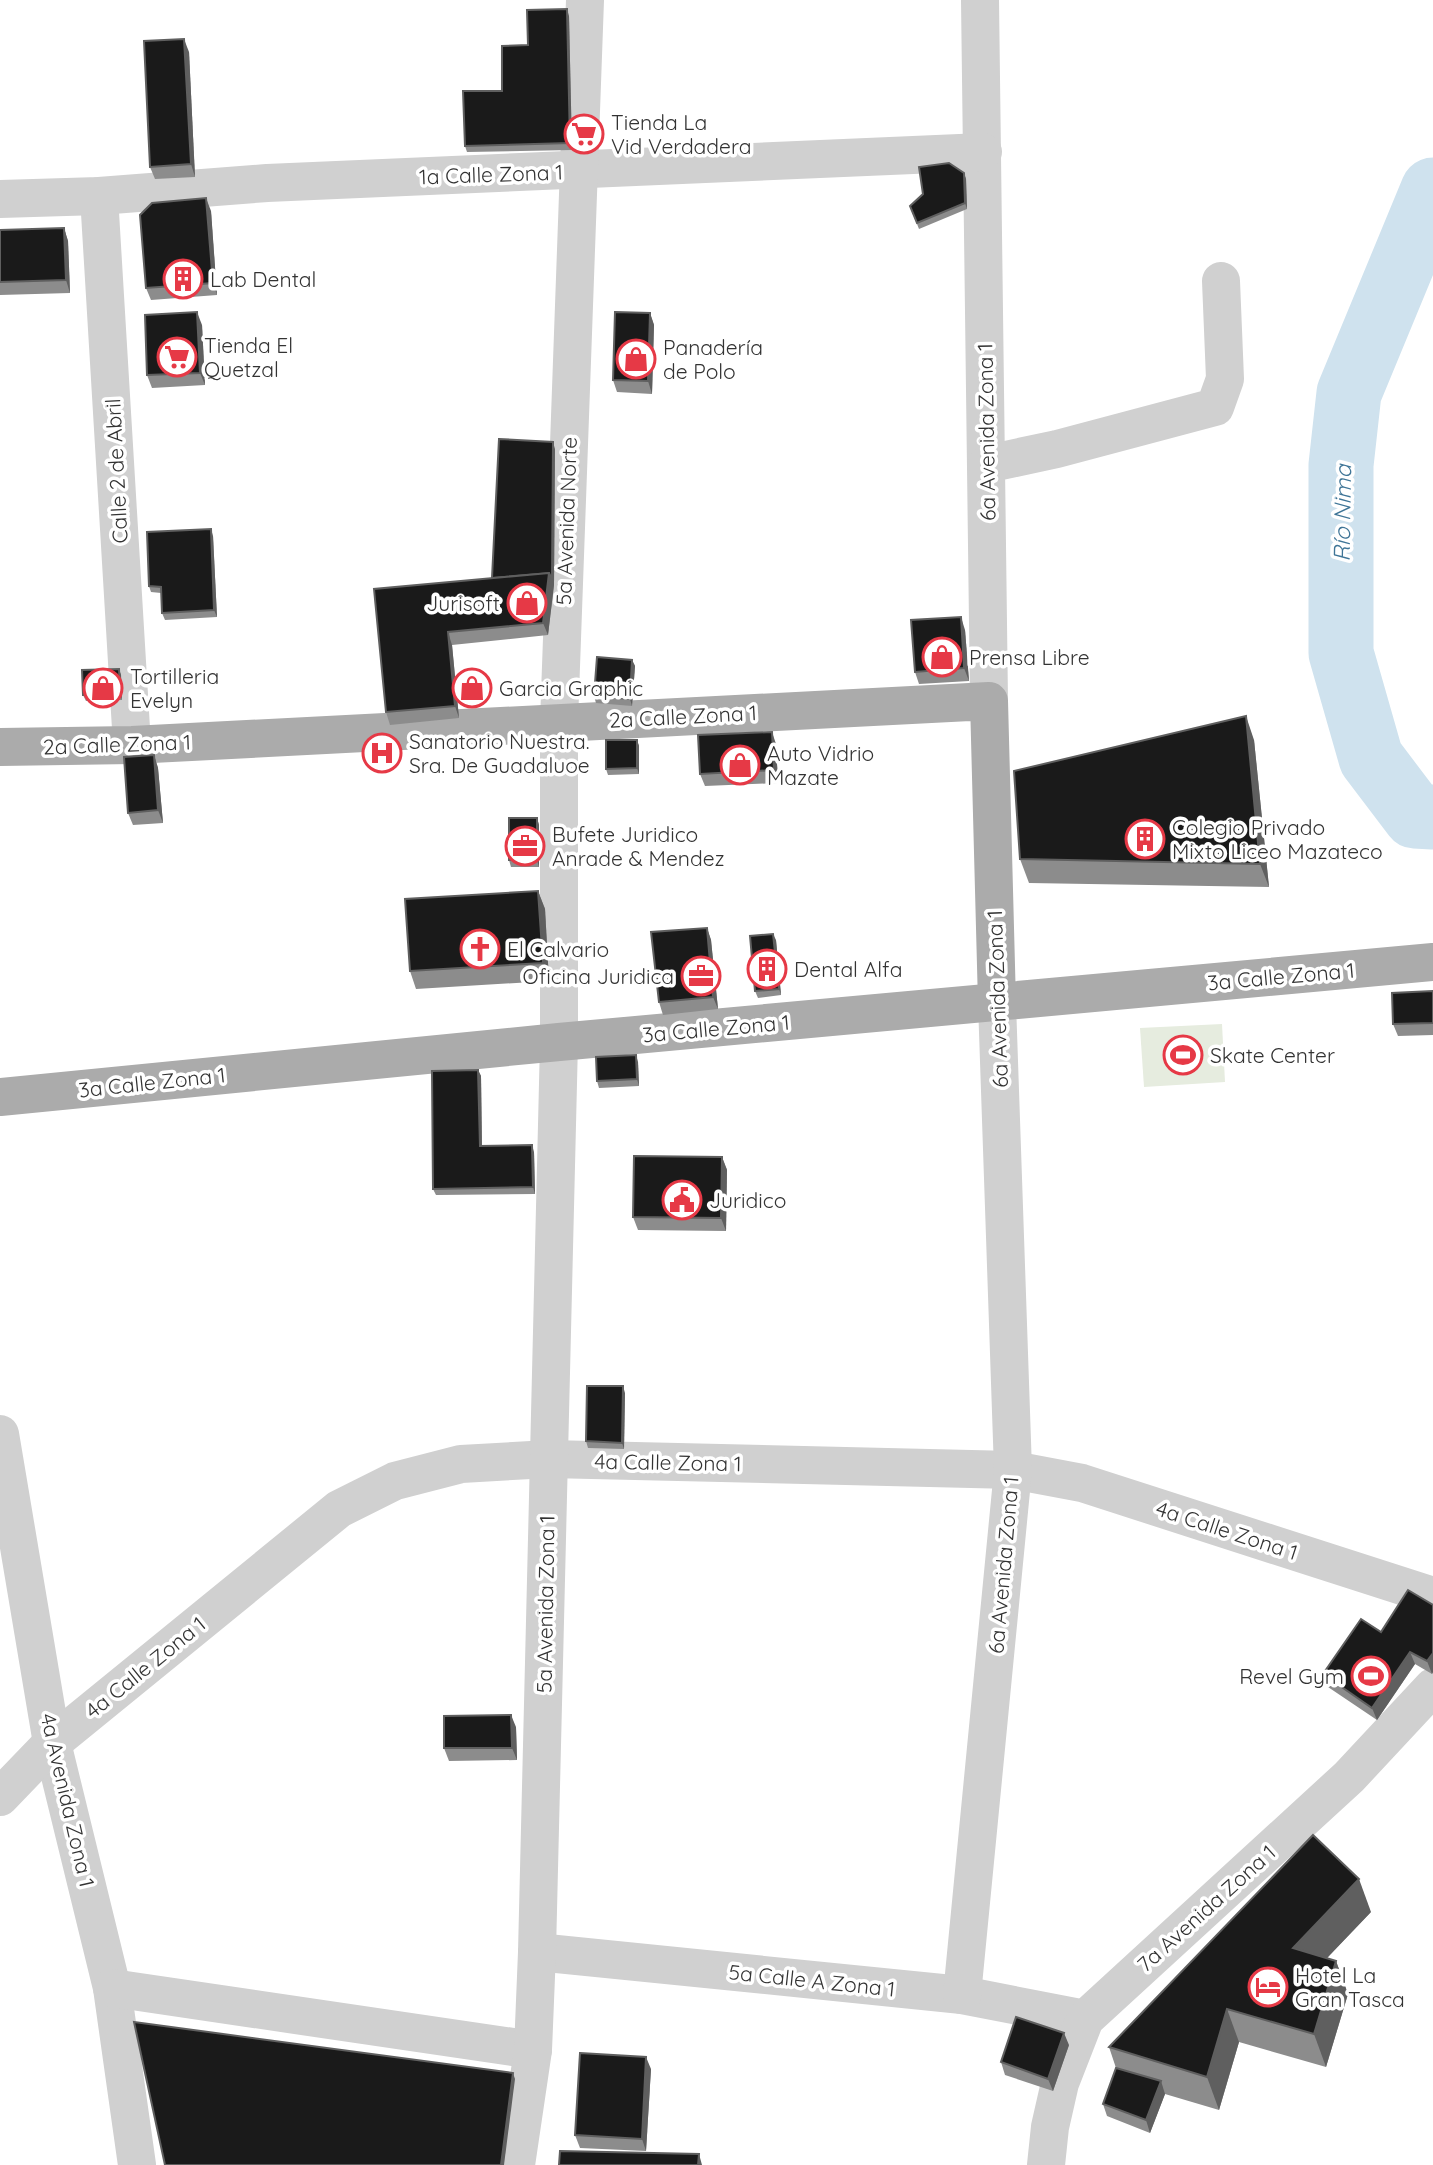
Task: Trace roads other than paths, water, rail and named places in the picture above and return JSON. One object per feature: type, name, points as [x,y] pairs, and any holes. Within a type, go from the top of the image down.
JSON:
[{"type":"main road","name":"2a Calle Zona 1","points":[[0,747],[132,745],[989,701]]},
{"type":"main road","name":"6a Avenida Zona 1","points":[[989,701],[997,1003]]},
{"type":"main road","name":"3a Calle Zona 1","points":[[0,1097],[559,1042],[1433,962]]},
{"type":"street","name":"5a Avenida Norte","points":[[559,1042],[559,722],[585,0]]},
{"type":"street","name":"6a Avenida Zona 1","points":[[980,0],[989,701]]},
{"type":"street","name":"1a Calle Zona 1","points":[[0,200],[99,196],[267,183],[983,152]]},
{"type":"street","name":"Calle 2 de Abril","points":[[99,196],[132,745]]},
{"type":"street","points":[[987,464],[1214,407],[1226,379],[1221,281]]},
{"type":"street","name":"6a Avenida Zona 1","points":[[962,1995],[1013,1470],[997,1003]]},
{"type":"street","name":"5a Avenida Zona 1","points":[[516,2165],[533,2050],[537,1952],[559,1042]]},
{"type":"street","name":"4a Avenida Zona 1","points":[[0,1434],[52,1743],[112,1988],[137,2165]]},
{"type":"street","name":"4a Calle Zona 1","points":[[0,1797],[52,1743],[339,1509],[395,1481],[461,1464],[549,1459],[1013,1470],[1082,1483],[1433,1596]]},
{"type":"street","name":"7a Avenida Zona 1","points":[[1046,2165],[1049,2127],[1060,2083],[1085,2019],[1349,1777],[1433,1687]]},
{"type":"street","name":"5a Calle A Zona 1","points":[[537,1952],[962,1995],[1085,2019]]},
{"type":"street","points":[[112,1988],[533,2050]]},
{"type":"waterway","name":"Río Nima","points":[[1433,190],[1349,393],[1341,465],[1341,653],[1371,758],[1415,816],[1433,817]]},
{"type":"place","name":"Tienda La Vid Verdadera","points":[[584,134]]},
{"type":"place","name":"Lab Dental","points":[[183,279]]},
{"type":"place","name":"Tienda El Quetzal","points":[[177,357]]},
{"type":"place","name":"Panadería de Polo","points":[[636,359]]},
{"type":"place","name":"Jurisoft","points":[[527,603]]},
{"type":"place","name":"Prensa Libre","points":[[942,657]]},
{"type":"place","name":"Tortilleria Evelyn","points":[[103,688]]},
{"type":"place","name":"Garcia Graphic","points":[[472,688]]},
{"type":"place","name":"Sanatorio Nuestra. Sra. De Guadaluoe","points":[[382,753]]},
{"type":"place","name":"Auto Vidrio Mazate","points":[[740,765]]},
{"type":"place","name":"Colegio Privado Mixto Liceo Mazateco","points":[[1145,839]]},
{"type":"place","name":"Bufete Juridico Anrade & Mendez","points":[[525,846]]},
{"type":"place","name":"El Calvario","points":[[480,949]]},
{"type":"place","name":"Dental Alfa","points":[[767,969]]},
{"type":"place","name":"Oficina Juridica","points":[[701,976]]},
{"type":"place","name":"Skate Center","points":[[1183,1055]]},
{"type":"place","name":"Juridico","points":[[682,1200]]},
{"type":"place","name":"Revel Gym","points":[[1371,1676]]},
{"type":"place","name":"Hotel La Gran Tasca","points":[[1268,1987]]}]
